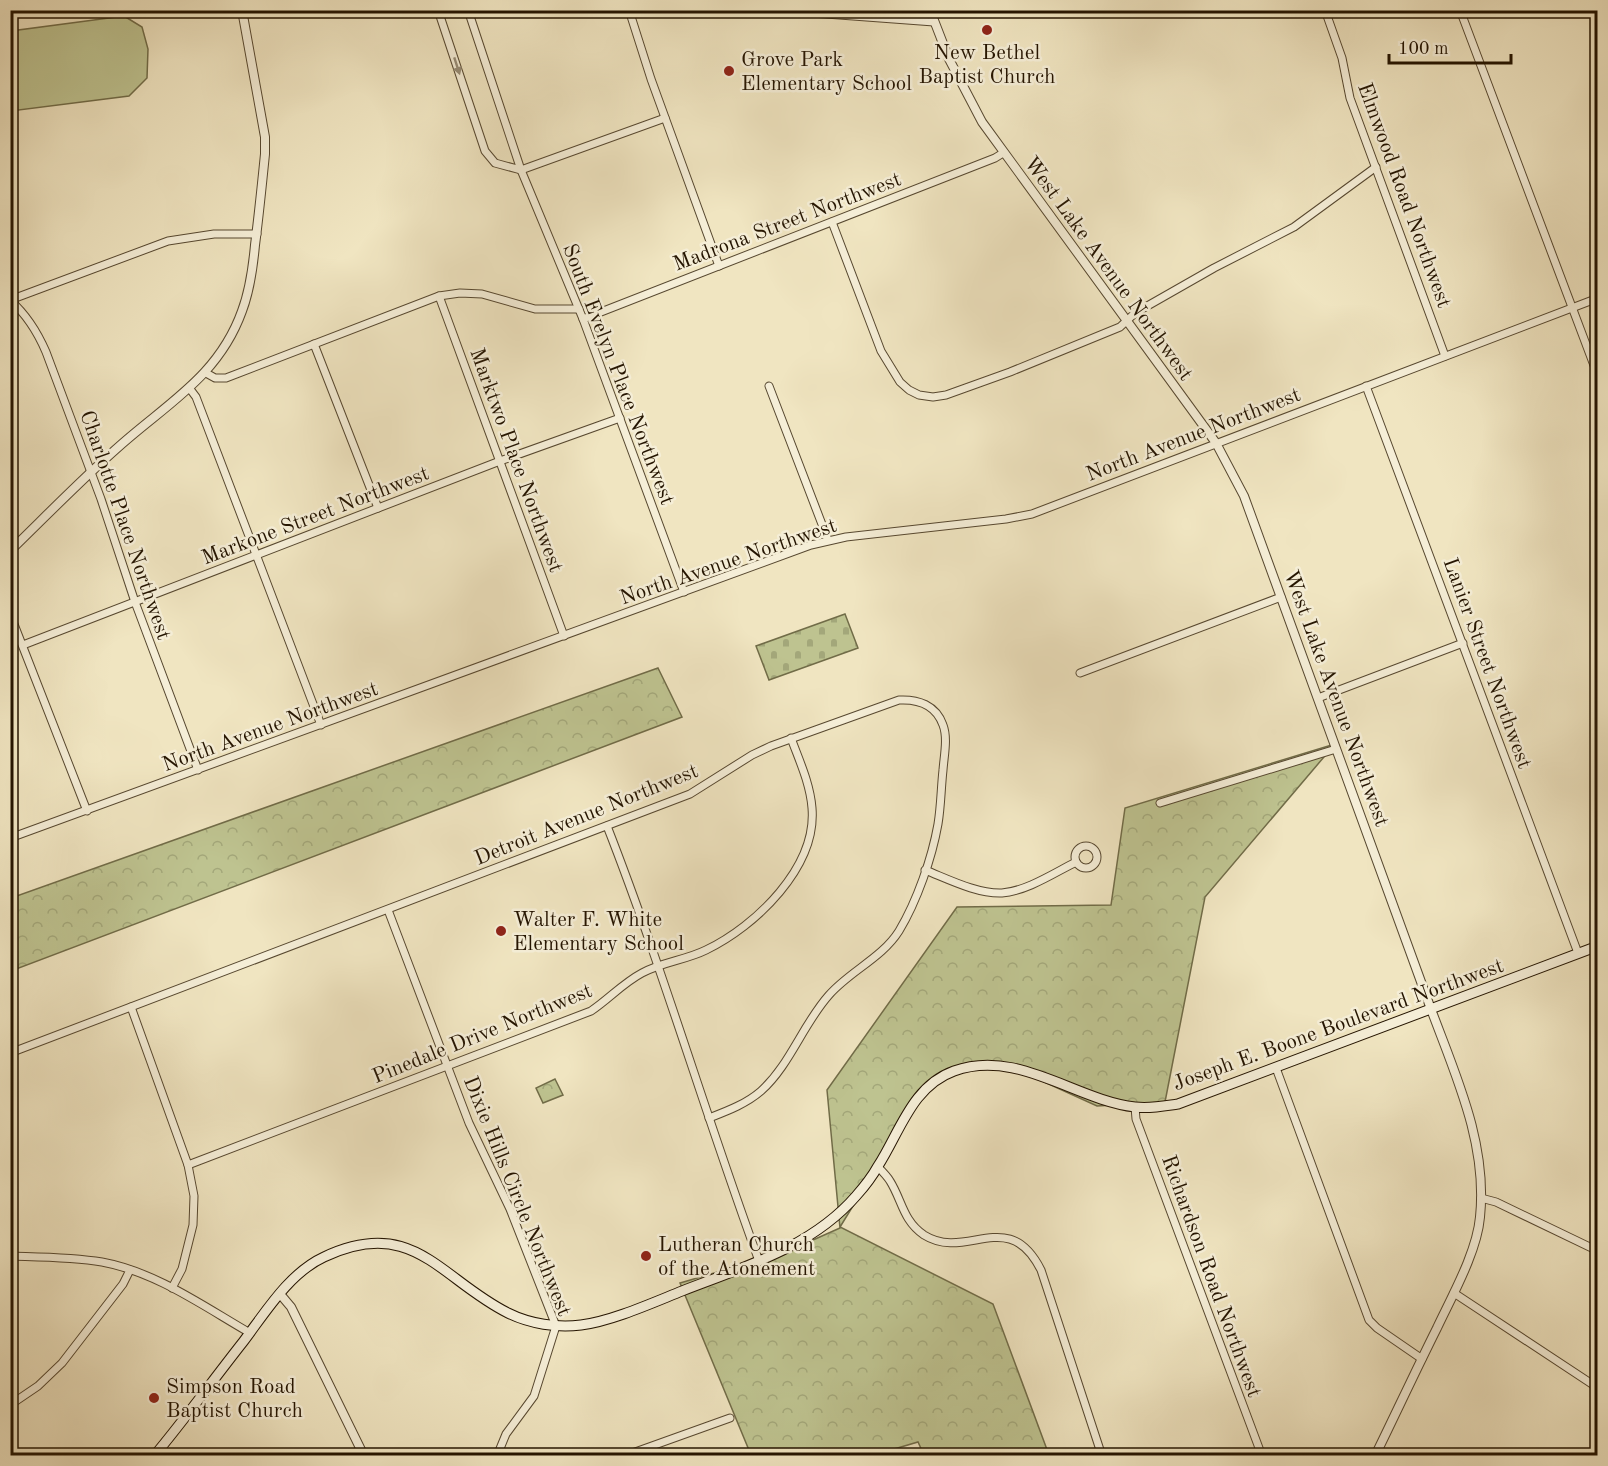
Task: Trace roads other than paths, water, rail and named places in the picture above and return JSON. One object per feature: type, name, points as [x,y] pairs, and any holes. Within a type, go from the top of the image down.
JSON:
[{"type":"main road","name":"Joseph E. Boone Boulevard Northwest","points":[[154,1455],[280,1294],[306,1268],[321,1258],[356,1245],[387,1244],[409,1249],[429,1258],[509,1314],[528,1322],[556,1326],[582,1325],[601,1321],[759,1261],[795,1245],[827,1224],[855,1198],[878,1167],[905,1116],[919,1096],[939,1078],[963,1068],[984,1066],[1022,1070],[1112,1102],[1135,1107],[1179,1104],[1598,946]]},
{"type":"street","points":[[10,551],[91,471],[128,438],[190,389],[206,373],[227,344],[242,311],[251,280],[265,137],[242,10]]},
{"type":"street","points":[[438,10],[485,151],[495,163],[521,170],[665,118]]},
{"type":"street","name":"South Evelyn Place Northwest","points":[[468,10],[521,170],[583,319],[684,592]]},
{"type":"street","points":[[629,10],[718,266]]},
{"type":"street","points":[[772,10],[934,22]]},
{"type":"street","name":"West Lake Avenue Northwest","points":[[930,10],[964,91],[1003,153],[1216,443],[1244,496],[1457,1075],[1478,1156],[1481,1198],[1476,1238],[1454,1293],[1375,1455]]},
{"type":"street","name":"Elmwood Road Northwest","points":[[1325,10],[1342,58],[1350,98],[1445,356]]},
{"type":"street","points":[[1460,10],[1598,376]]},
{"type":"street","name":"Madrona Street Northwest","points":[[583,319],[1003,153]]},
{"type":"street","points":[[832,222],[881,351],[900,382],[909,390],[919,395],[933,397],[1010,372],[1120,327],[1135,313],[1214,268],[1294,227],[1376,167]]},
{"type":"street","points":[[11,300],[168,241],[214,234],[256,234]]},
{"type":"street","points":[[206,373],[215,378],[226,378],[439,296],[460,293],[482,294],[535,309],[579,309]]},
{"type":"street","name":"Marktwo Place Northwest","points":[[439,296],[564,636]]},
{"type":"street","name":"North Avenue Northwest","points":[[10,838],[828,540],[1032,514],[1598,298]]},
{"type":"street","name":"Charlotte Place Northwest","points":[[11,300],[28,317],[37,332],[91,471],[135,602],[198,770]]},
{"type":"street","points":[[314,344],[378,508]]},
{"type":"street","points":[[769,386],[828,540]]},
{"type":"street","name":"Lanier Street Northwest","points":[[1366,386],[1578,953]]},
{"type":"street","points":[[190,389],[196,397],[321,725]]},
{"type":"street","name":"Markone Street Northwest","points":[[22,645],[500,461],[620,418]]},
{"type":"street","points":[[1080,673],[1281,597]]},
{"type":"street","points":[[10,614],[87,811]]},
{"type":"street","points":[[1318,698],[1463,643]]},
{"type":"street","name":"Detroit Avenue Northwest","points":[[10,1053],[690,794],[752,755],[791,738],[899,700],[918,701],[934,710],[943,724],[945,741],[938,824],[910,911],[897,934],[881,952],[828,996],[772,1080],[745,1103],[709,1118]]},
{"type":"street","name":"Pinedale Drive Northwest","points":[[188,1165],[591,1011],[632,978],[658,966],[705,951],[732,936],[782,890],[798,869],[809,840],[812,808],[807,781],[791,738]]},
{"type":"street","points":[[1160,803],[1336,749]]},
{"type":"street","points":[[607,826],[632,890],[759,1261]]},
{"type":"street","points":[[925,870],[982,891],[1001,893],[1028,885],[1076,862]]},
{"type":"street","name":"Dixie Hills Circle Northwest","points":[[388,910],[469,1123],[510,1209],[556,1326],[534,1396],[506,1434],[497,1455]]},
{"type":"street","points":[[130,1007],[188,1165],[194,1196],[193,1225],[182,1269],[172,1288]]},
{"type":"street","points":[[1276,1068],[1370,1320],[1377,1329],[1422,1359]]},
{"type":"street","name":"Richardson Road Northwest","points":[[1135,1107],[1136,1119],[1262,1455]]},
{"type":"street","points":[[878,1167],[890,1180],[908,1220],[926,1236],[952,1243],[1003,1237],[1022,1245],[1034,1257],[1041,1270],[1102,1455]]},
{"type":"street","points":[[1481,1198],[1496,1202],[1598,1251]]},
{"type":"street","points":[[10,1256],[77,1258],[130,1270],[172,1288],[250,1333]]},
{"type":"street","points":[[11,1405],[38,1386],[62,1362],[123,1284],[130,1270]]},
{"type":"street","points":[[1454,1293],[1598,1388]]},
{"type":"street","points":[[280,1294],[291,1307],[364,1455]]},
{"type":"street","points":[[624,1455],[730,1418]]},
{"type":"place","name":"New Bethel Baptist Church","points":[[987,30]]},
{"type":"place","name":"Grove Park Elementary School","points":[[729,71]]},
{"type":"place","name":"Walter F. White Elementary School","points":[[501,931]]},
{"type":"place","name":"Lutheran Church of the Atonement","points":[[646,1256]]},
{"type":"place","name":"Simpson Road Baptist Church","points":[[154,1398]]}]
